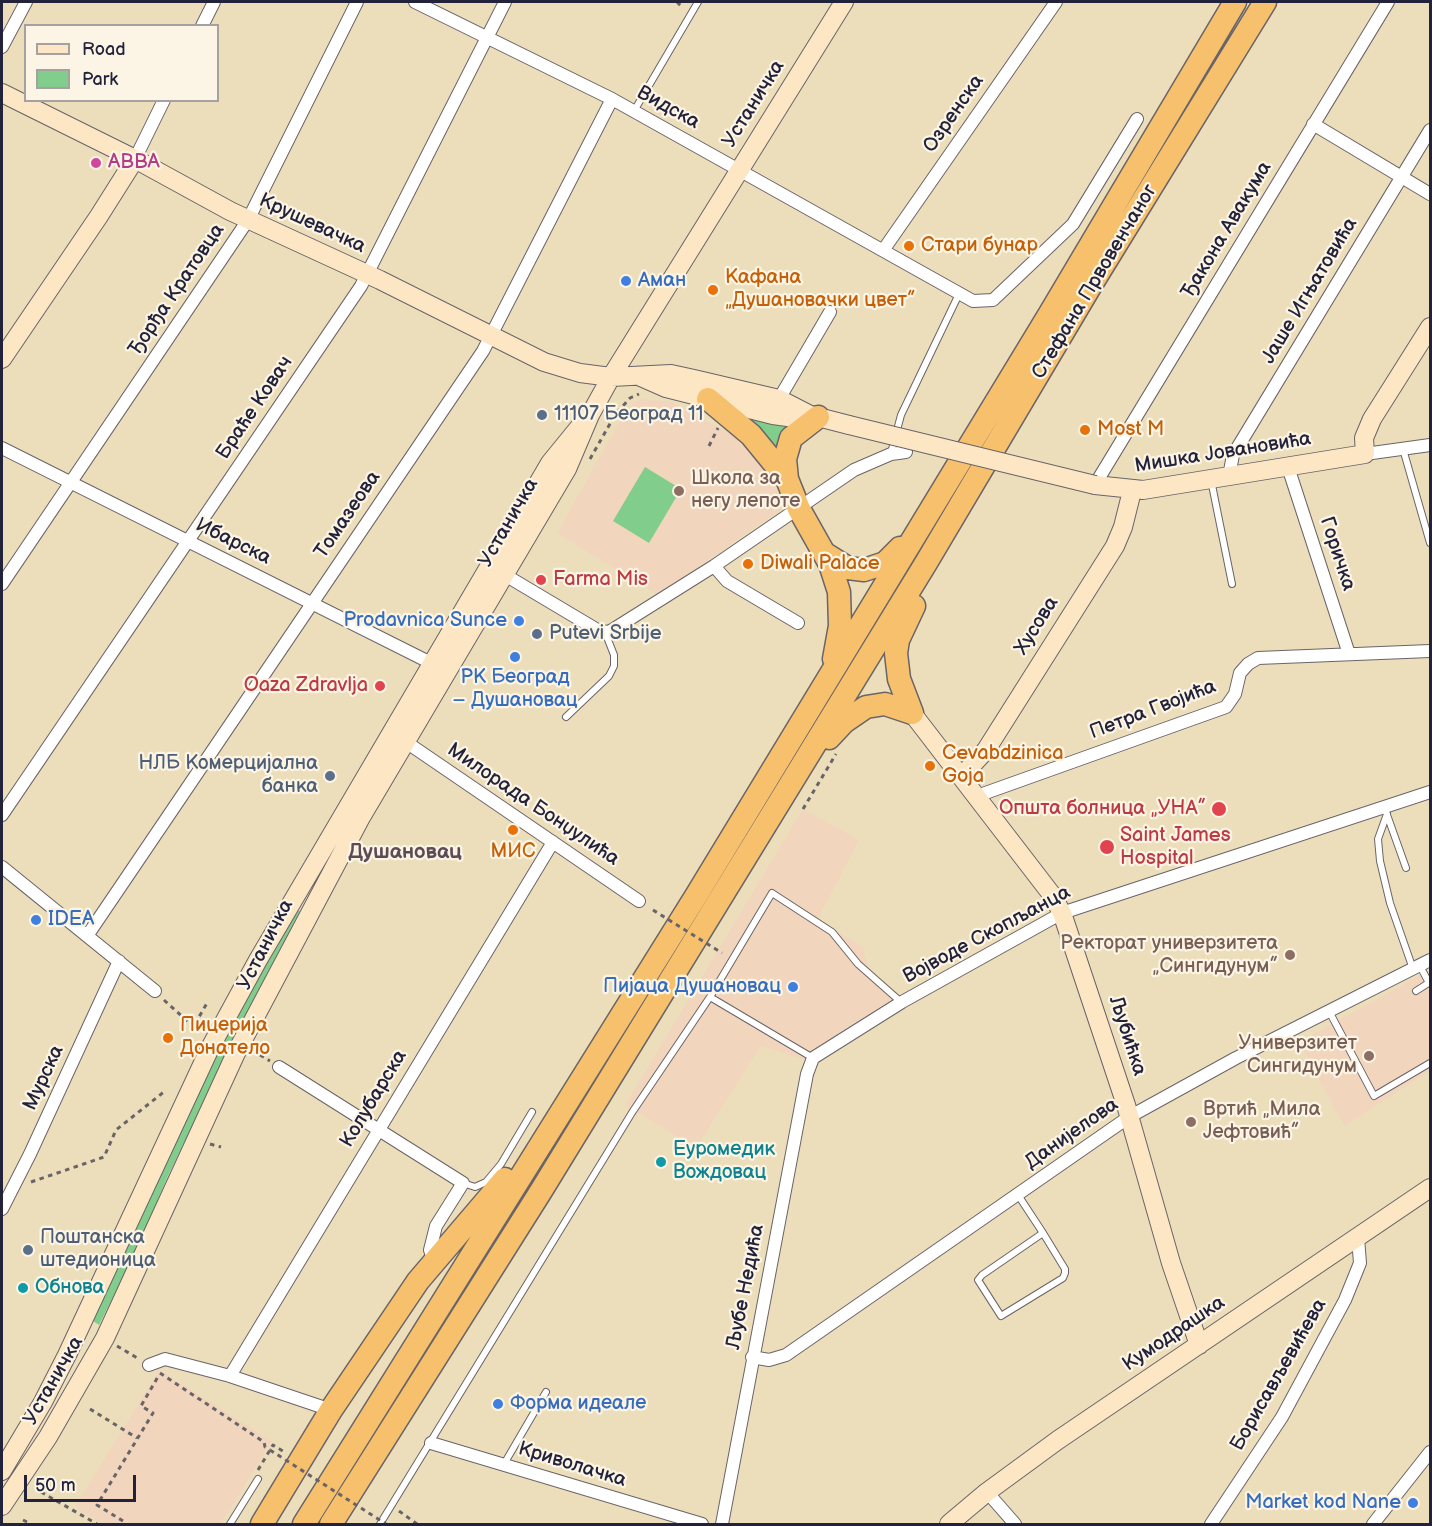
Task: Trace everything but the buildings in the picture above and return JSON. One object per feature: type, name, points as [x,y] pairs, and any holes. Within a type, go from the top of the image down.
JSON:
[{"type":"highway","name":"Стефана Првовенчаног","points":[[928,514],[1235,2]]},
{"type":"highway","name":"Стефана Првовенчаног","points":[[926,563],[1091,285],[1265,2]]},
{"type":"highway","points":[[708,399],[751,435],[787,479],[799,509],[836,578],[841,604],[833,669]]},
{"type":"highway","points":[[787,479],[788,444],[814,416]]},
{"type":"highway","points":[[824,553],[853,570],[877,567],[896,554],[928,514]]},
{"type":"highway","points":[[304,1524],[696,896],[928,514]]},
{"type":"highway","points":[[912,713],[899,680],[896,653],[898,640],[922,583],[926,563]]},
{"type":"highway","points":[[330,1524],[541,1191],[926,563]]},
{"type":"highway","points":[[807,756],[821,747],[844,722],[866,707],[885,704],[912,713]]},
{"type":"highway","points":[[262,1524],[331,1410],[434,1261],[562,1108]]},
{"type":"main road","name":"Устаничка","points":[[2,1471],[43,1402],[67,1355],[215,1038],[287,910],[440,668],[498,571],[567,470],[590,415],[611,376],[844,2]]},
{"type":"main road","name":"Крушевачка","points":[[2,93],[135,159],[248,220],[367,274],[491,337],[562,369],[611,376],[671,374],[778,399],[814,416]]},
{"type":"main road","points":[[2,359],[135,159]]},
{"type":"main road","points":[[1365,454],[1365,438],[1372,419],[1431,327]]},
{"type":"main road","points":[[639,376],[666,388],[785,417],[814,416]]},
{"type":"main road","name":"Мишка Јовановића","points":[[814,416],[1132,491],[1365,454]]},
{"type":"main road","name":"Хусова","points":[[962,776],[986,750],[1115,546],[1123,527],[1132,491]]},
{"type":"main road","name":"Устаничка","points":[[2,1506],[48,1437],[105,1338],[236,1053],[303,922],[406,742],[440,668]]},
{"type":"main road","name":"Љубићка","points":[[912,713],[1052,895],[1062,913],[1129,1117],[1171,1263],[1199,1345]]},
{"type":"main road","name":"Кумодрашка","points":[[949,1524],[987,1492],[1058,1440],[1431,1188]]},
{"type":"street","points":[[2,47],[26,2]]},
{"type":"street","points":[[203,24],[214,2]]},
{"type":"street","name":"Ђорђа Кратовца","points":[[2,584],[248,220],[357,2]]},
{"type":"street","name":"Видска","points":[[415,2],[612,99],[884,249],[973,301],[993,300],[1055,242],[1086,205],[1137,119]]},
{"type":"street","name":"Браће Ковач","points":[[2,815],[367,274],[505,2]]},
{"type":"street","name":"Озренска","points":[[884,249],[1056,2]]},
{"type":"street","name":"Ђакона Авакума","points":[[1097,482],[1388,2]]},
{"type":"street","name":"Томазеова","points":[[87,936],[491,337],[612,99]]},
{"type":"street","points":[[135,159],[163,102]]},
{"type":"street","points":[[1313,124],[1431,194]]},
{"type":"street","name":"Јаше Игњатовића","points":[[1229,476],[1233,455],[1431,130]]},
{"type":"street","points":[[778,399],[830,312]]},
{"type":"street","name":"Мишка Јовановића","points":[[1365,454],[1431,446]]},
{"type":"street","name":"Ибарска","points":[[2,448],[440,668]]},
{"type":"street","points":[[498,571],[604,632],[615,629],[714,566],[854,470],[891,454],[906,452]]},
{"type":"street","name":"Горичка","points":[[1288,467],[1349,654]]},
{"type":"street","points":[[714,566],[728,581],[798,623]]},
{"type":"street","name":"Петра Гвојића","points":[[977,796],[1226,707],[1235,694],[1240,673],[1258,658],[1431,651]]},
{"type":"street","name":"Милорада Бонџулића","points":[[406,742],[639,901]]},
{"type":"street","name":"Војводе Скопљанца","points":[[813,1058],[902,1002],[1062,913],[1385,811],[1431,792]]},
{"type":"street","name":"Колубарска","points":[[230,1376],[553,842]]},
{"type":"street","points":[[2,867],[154,991]]},
{"type":"street","name":"Мурска","points":[[2,1209],[119,961]]},
{"type":"street","name":"Данијелова","points":[[752,1357],[769,1360],[786,1355],[1129,1117],[1236,1058],[1330,1013],[1421,965]]},
{"type":"street","name":"Љубе Недића","points":[[722,1524],[807,1074],[813,1058]]},
{"type":"street","points":[[279,1067],[463,1183],[436,1226],[430,1245],[434,1261]]},
{"type":"street","name":"Борисављевићева","points":[[1211,1524],[1282,1417],[1330,1329],[1360,1263],[1358,1238]]},
{"type":"street","points":[[149,1365],[165,1359],[230,1376],[331,1410]]},
{"type":"street","name":"Криволачка","points":[[431,1443],[702,1524]]},
{"type":"street","points":[[1373,1524],[1431,1452]]},
{"type":"street","points":[[987,1492],[1015,1524]]},
{"type":"lane","points":[[634,111],[698,2]]},
{"type":"lane","points":[[891,454],[901,415],[959,294]]},
{"type":"lane","points":[[1403,449],[1431,543]]},
{"type":"lane","points":[[1211,480],[1232,584]]},
{"type":"lane","points":[[566,717],[609,676],[614,666],[614,655],[604,632]]},
{"type":"lane","points":[[1385,811],[1406,868]]},
{"type":"lane","points":[[1385,811],[1378,839],[1380,861],[1390,903],[1430,982],[1416,990]]},
{"type":"lane","points":[[380,1524],[633,1111],[710,997],[772,893],[832,932],[858,964],[902,1002]]},
{"type":"lane","points":[[710,997],[813,1058]]},
{"type":"lane","points":[[1330,1013],[1374,1096],[1431,1063]]},
{"type":"lane","points":[[463,1183],[476,1187],[486,1182],[501,1164],[532,1112]]},
{"type":"lane","points":[[1018,1195],[1043,1233],[1065,1269],[1063,1278],[1001,1316],[978,1280],[1043,1233]]},
{"type":"lane","points":[[503,1465],[546,1392]]},
{"type":"lane","points":[[230,1524],[256,1478]]},
{"type":"path","points":[[677,2],[681,6]]},
{"type":"path","points":[[586,467],[615,415],[630,398],[644,394]]},
{"type":"path","points":[[709,446],[722,423]]},
{"type":"path","points":[[803,809],[839,748]]},
{"type":"path","points":[[653,910],[722,953]]},
{"type":"path","points":[[154,991],[194,1026],[207,1003]]},
{"type":"path","points":[[12,1189],[104,1157],[116,1130],[165,1091]]},
{"type":"path","points":[[123,1521],[97,1505],[153,1413],[141,1406],[160,1374],[264,1442],[270,1450],[386,1524]]},
{"type":"path","points":[[90,1409],[138,1438]]},
{"type":"path","points":[[256,1478],[273,1445],[291,1456]]},
{"type":"path","points":[[41,1492],[97,1524]]},
{"type":"path","points":[[392,1506],[417,1524]]},
{"type":"path","points":[[23,1520],[31,1524]]},
{"type":"shaded area","name":"Школа за негу лепоте","points":[[642,399],[671,402],[735,436],[769,476],[785,507],[658,595],[557,533],[622,417],[634,402]]},
{"type":"shaded area","name":"Пијаца Душановац","points":[[803,809],[859,840],[818,919],[863,947],[868,968],[902,997],[805,1060],[761,1046],[696,1148],[625,1105]]},
{"type":"shaded area","name":"Универзитет Сингидунум","points":[[1430,970],[1430,1071],[1344,1126],[1299,1042]]},
{"type":"shaded area","points":[[159,1370],[272,1441],[221,1524],[102,1524],[75,1507]]},
{"type":"green space","points":[[735,411],[793,426],[777,451]]},
{"type":"green space","points":[[645,467],[681,489],[649,543],[613,521]]},
{"type":"green space","points":[[297,910],[300,911],[243,1020],[167,1178],[135,1253],[99,1325],[93,1321],[162,1168],[236,1015]]},
{"type":"place","name":"ABBA","points":[[96,163]]},
{"type":"place","name":"Стари бунар","points":[[909,246]]},
{"type":"place","name":"Аман","points":[[626,281]]},
{"type":"place","name":"Кафана „Душановачки цвет”","points":[[713,290]]},
{"type":"place","name":"11107 Београд 11","points":[[542,415]]},
{"type":"place","name":"Most M","points":[[1085,430]]},
{"type":"place","name":"Школа за негу лепоте","points":[[679,491]]},
{"type":"place","name":"Diwali Palace","points":[[748,564]]},
{"type":"place","name":"Farma Mis","points":[[541,580]]},
{"type":"place","name":"Prodavnica Sunce","points":[[519,621]]},
{"type":"place","name":"Putevi Srbije","points":[[537,634]]},
{"type":"place","name":"РК Београд – Душановац","points":[[515,657]]},
{"type":"place","name":"Oaza Zdravlja","points":[[380,686]]},
{"type":"place","name":"Cevabdzinica Goja","points":[[930,766]]},
{"type":"place","name":"НЛБ Комерцијална банка","points":[[330,776]]},
{"type":"place","name":"Општа болница „УНА”","points":[[1219,809]]},
{"type":"place","name":"МИС","points":[[513,830]]},
{"type":"place","name":"Saint James Hospital","points":[[1107,847]]},
{"type":"place","name":"IDEA","points":[[36,920]]},
{"type":"place","name":"Ректорат универзитета „Сингидунум”","points":[[1290,955]]},
{"type":"place","name":"Пијаца Душановац","points":[[793,987]]},
{"type":"place","name":"Пицерија Донатело","points":[[168,1038]]},
{"type":"place","name":"Универзитет Сингидунум","points":[[1369,1056]]},
{"type":"place","name":"Вртић „Мила Јефтовић”","points":[[1191,1122]]},
{"type":"place","name":"Еуромедик Вождовац","points":[[661,1162]]},
{"type":"place","name":"Поштанска штедионица","points":[[28,1250]]},
{"type":"place","name":"Обнова","points":[[23,1288]]},
{"type":"place","name":"Форма идеале","points":[[498,1404]]},
{"type":"place","name":"Market kod Nane","points":[[1413,1503]]},
{"type":"district","name":"Душановац","points":[[405,853]]}]
